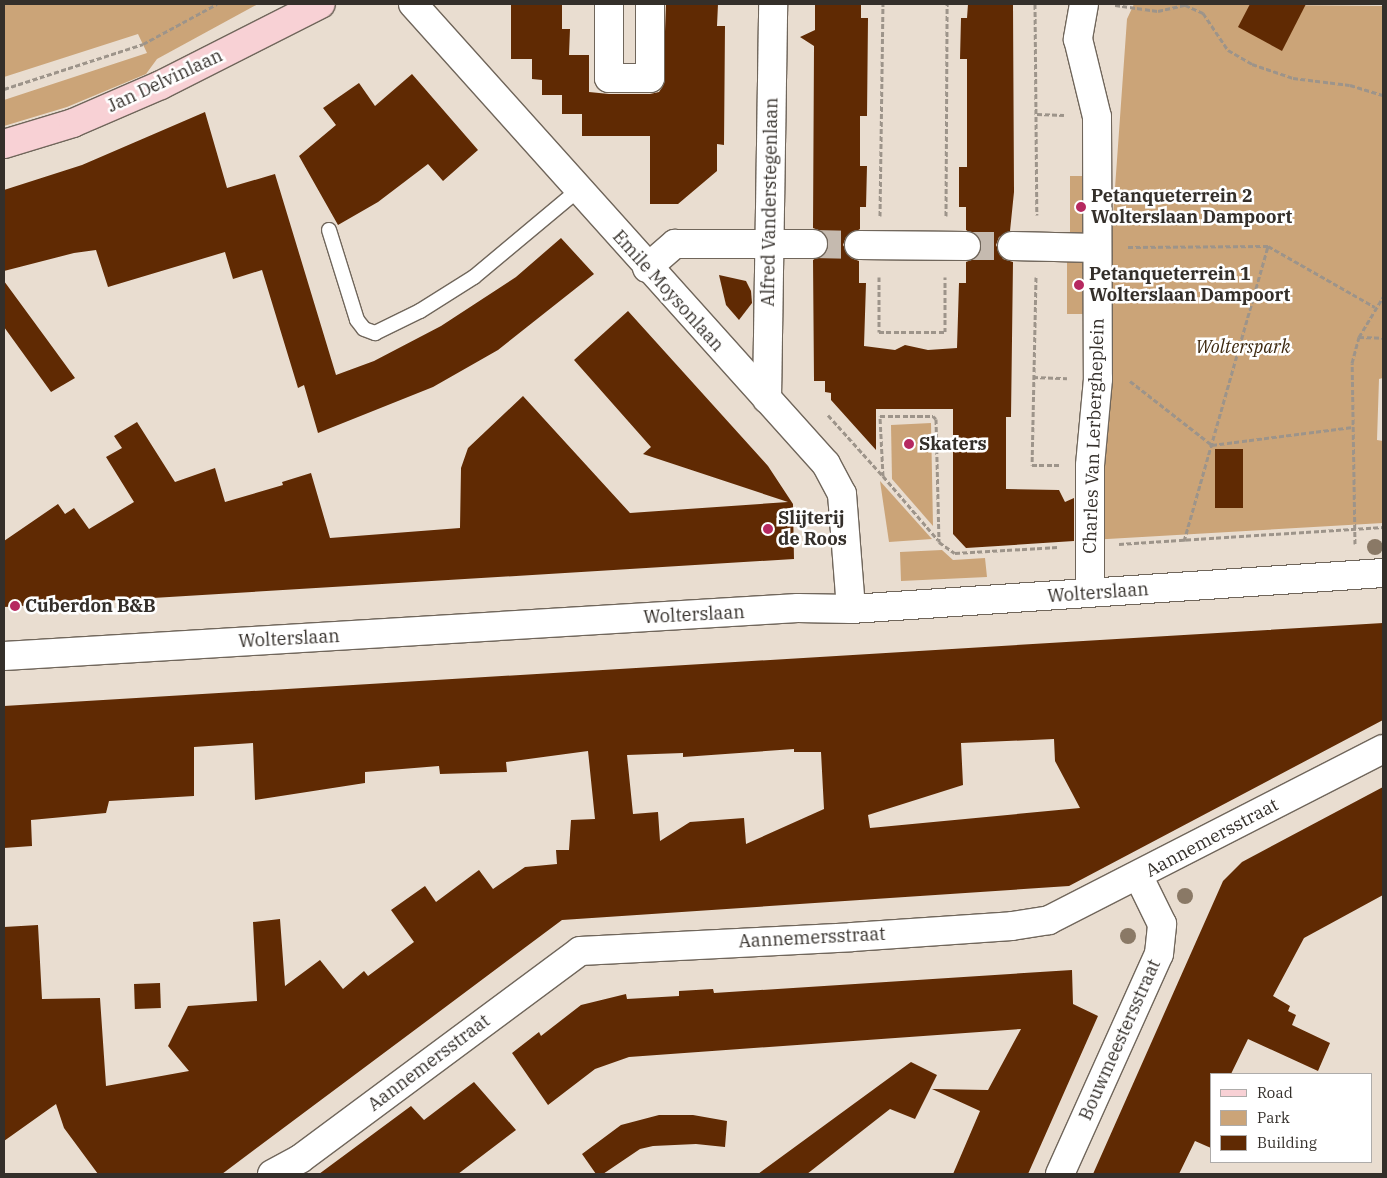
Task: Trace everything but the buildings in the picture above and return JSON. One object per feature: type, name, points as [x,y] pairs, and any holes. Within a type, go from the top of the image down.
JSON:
[{"type":"street","name":"Jan Delvinlaan","points":[[4,144],[73,123],[161,86],[321,4]]},
{"type":"street","name":"Emile Moysonlaan","points":[[413,4],[836,478],[842,494],[851,609]]},
{"type":"street","points":[[609,4],[609,78],[650,78],[650,4]]},
{"type":"street","name":"Alfred Vanderstegenlaan","points":[[767,399],[773,4]]},
{"type":"street","name":"Charles Van Lerbergheplein","points":[[1084,4],[1078,39],[1097,117],[1098,357],[1090,466],[1090,593]]},
{"type":"street","points":[[647,268],[675,244],[813,244]]},
{"type":"street","points":[[869,245],[956,246]]},
{"type":"street","points":[[1012,246],[1097,248]]},
{"type":"street","name":"Wolterslaan","points":[[4,656],[798,608],[851,609],[1383,573]]},
{"type":"street","name":"Aannemersstraat","points":[[272,1174],[300,1159],[580,951],[1012,926],[1049,920],[1139,877],[1383,749]]},
{"type":"street","name":"Bouwmeestersstraat","points":[[1060,1174],[1159,954],[1162,924],[1139,877]]},
{"type":"lane","points":[[329,230],[357,320],[364,329],[375,333],[420,311],[474,277],[578,190]]},
{"type":"path","points":[[4,89],[143,44],[217,4]]},
{"type":"path","points":[[883,4],[869,245],[879,332],[945,332],[956,246],[947,4]]},
{"type":"path","points":[[1112,4],[1158,11],[1184,5],[1203,13],[1228,50],[1252,64],[1294,78],[1350,85],[1383,95]]},
{"type":"path","points":[[1097,248],[1268,246],[1375,307]]},
{"type":"path","points":[[1184,541],[1268,246]]},
{"type":"path","points":[[1356,575],[1352,363],[1359,337],[1375,307],[1383,297]]},
{"type":"path","points":[[1359,337],[1383,338]]},
{"type":"path","points":[[1098,357],[1212,445],[1353,427]]},
{"type":"path","points":[[821,408],[883,476],[939,542],[955,553],[1184,541],[1383,527]]},
{"type":"path","points":[[883,476],[880,416],[933,416],[936,419],[939,542]]},
{"type":"green space","points":[[4,4],[258,4],[157,59],[146,74],[67,107],[4,126],[4,100],[147,53],[138,34],[4,77]]},
{"type":"green space","name":"Wolterspark","points":[[1134,4],[1383,6],[1383,378],[1379,379],[1377,440],[1383,441],[1383,523],[1090,540],[1127,19]]},
{"type":"green space","name":"Petanqueterrein 2 Wolterslaan Dampoort","points":[[1070,176],[1092,176],[1092,238],[1070,238]]},
{"type":"green space","name":"Petanqueterrein 1 Wolterslaan Dampoort","points":[[1067,255],[1091,255],[1091,314],[1067,314]]},
{"type":"green space","points":[[931,423],[933,526],[892,479],[891,425]]},
{"type":"green space","points":[[880,481],[932,539],[889,542]]},
{"type":"green space","points":[[942,550],[953,560],[985,558],[987,577],[901,581],[900,552]]},
{"type":"tunnel","points":[[813,244],[859,245]]},
{"type":"tunnel","points":[[966,246],[1012,246]]},
{"type":"place","name":"Petanqueterrein 2 Wolterslaan Dampoort","points":[[1081,207]]},
{"type":"place","name":"Petanqueterrein 1 Wolterslaan Dampoort","points":[[1079,285]]},
{"type":"place","name":"Skaters","points":[[909,444]]},
{"type":"place","name":"Slijterij de Roos","points":[[768,529]]},
{"type":"place","name":"Cuberdon B&B","points":[[15,606]]}]
